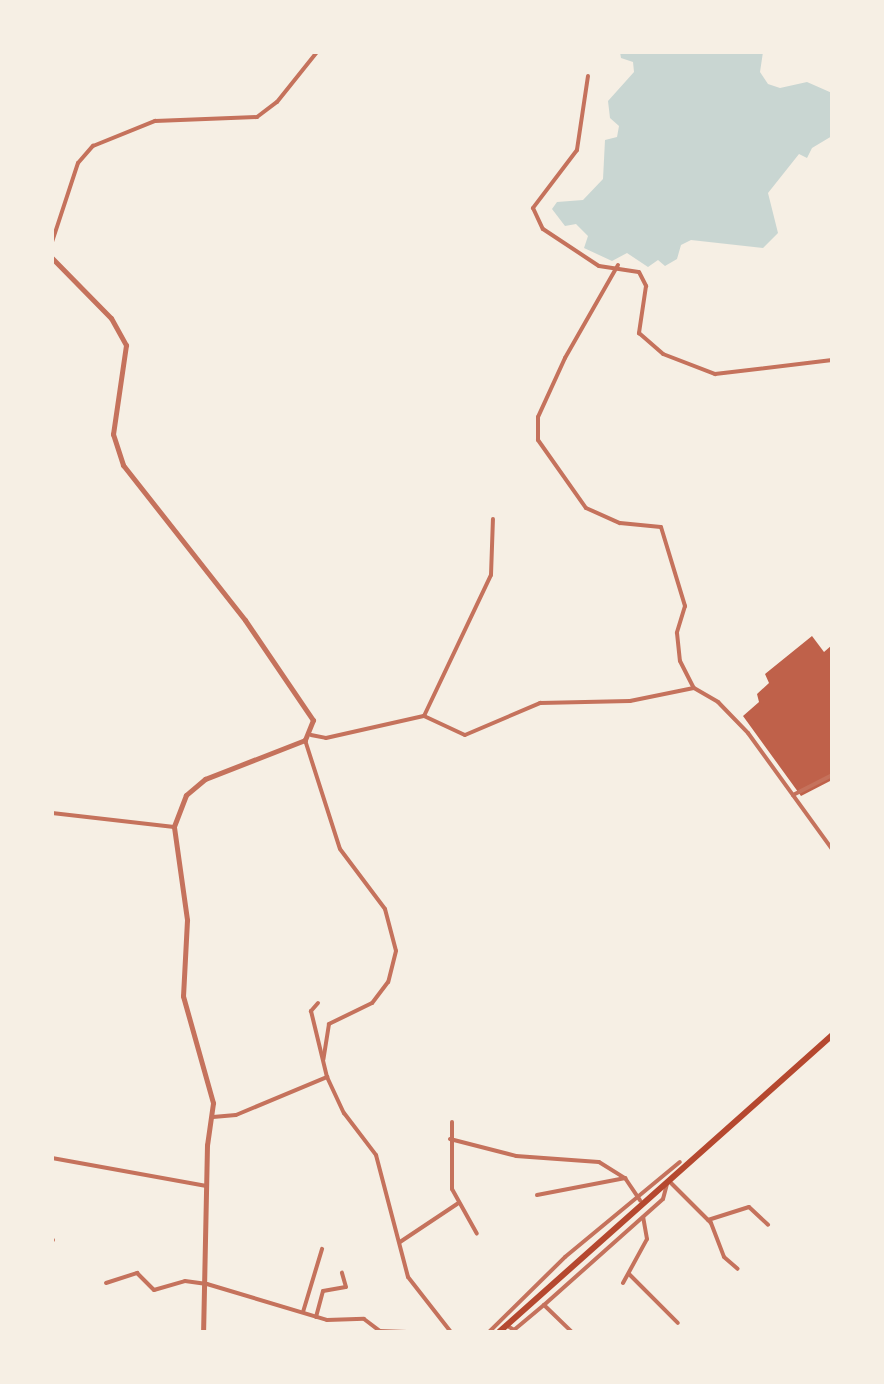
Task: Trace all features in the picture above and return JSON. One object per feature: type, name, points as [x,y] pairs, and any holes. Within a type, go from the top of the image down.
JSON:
[{"type":"highway","points":[[499,1332],[505,1322],[790,1076],[832,1035]]},
{"type":"street","points":[[52,242],[78,163],[93,146],[155,121],[257,117],[277,102],[317,52]]},
{"type":"street","points":[[588,76],[577,150],[533,208],[543,229],[599,266],[633,268],[643,277],[639,333],[663,354],[715,374],[832,360]]},
{"type":"street","points":[[52,258],[111,318],[126,345],[113,434],[123,465],[245,620],[311,715],[308,738],[340,849],[385,909],[396,951],[388,982],[372,1003],[329,1024],[323,1060]]},
{"type":"street","points":[[618,265],[565,358],[538,417],[538,440],[586,508],[620,523],[661,527],[685,606],[677,633],[680,661],[694,688],[737,721],[832,849]]},
{"type":"street","points":[[424,716],[491,575],[493,519]]},
{"type":"street","points":[[203,1332],[207,1284],[207,1145],[213,1117],[183,996],[187,920],[174,827],[186,795],[211,774],[308,738],[326,738],[424,716],[465,735],[540,703],[630,701],[694,688]]},
{"type":"street","points":[[793,795],[832,775]]},
{"type":"street","points":[[52,813],[174,827]]},
{"type":"street","points":[[318,1003],[311,1011],[327,1077],[344,1113],[376,1155],[408,1277],[451,1332]]},
{"type":"street","points":[[213,1117],[236,1115],[327,1077]]},
{"type":"street","points":[[452,1122],[450,1181],[457,1204],[477,1234]]},
{"type":"street","points":[[450,1139],[516,1156],[586,1158],[625,1178],[641,1202]]},
{"type":"street","points":[[52,1158],[208,1186]]},
{"type":"street","points":[[489,1332],[505,1322],[581,1248],[641,1202],[680,1162]]},
{"type":"street","points":[[537,1195],[625,1178]]},
{"type":"street","points":[[505,1322],[514,1330],[544,1305],[667,1194],[668,1183]]},
{"type":"street","points":[[668,1183],[708,1220],[724,1257],[738,1269]]},
{"type":"street","points":[[400,1242],[457,1204]]},
{"type":"street","points":[[708,1220],[749,1207],[768,1225]]},
{"type":"street","points":[[623,1283],[647,1239],[643,1216]]},
{"type":"street","points":[[303,1312],[322,1249]]},
{"type":"street","points":[[106,1283],[137,1273],[154,1290],[185,1281],[207,1284],[336,1322],[364,1319],[380,1331],[407,1332]]},
{"type":"street","points":[[316,1317],[325,1289],[346,1287],[342,1273]]},
{"type":"street","points":[[628,1273],[678,1323]]},
{"type":"street","points":[[544,1305],[572,1332]]},
{"type":"shaded area","points":[[620,52],[763,52],[760,72],[768,84],[780,88],[807,82],[832,93],[832,136],[812,148],[807,158],[799,154],[768,193],[778,233],[763,248],[691,240],[681,245],[677,259],[665,266],[658,260],[648,267],[627,253],[612,261],[584,248],[588,236],[576,224],[565,226],[552,209],[557,202],[583,200],[603,179],[605,140],[617,137],[619,126],[610,118],[608,101],[634,72],[633,62],[621,58]]},
{"type":"building","points":[[812,636],[824,652],[832,645],[832,780],[801,796],[743,716],[759,702],[757,694],[769,683],[765,674]]}]
